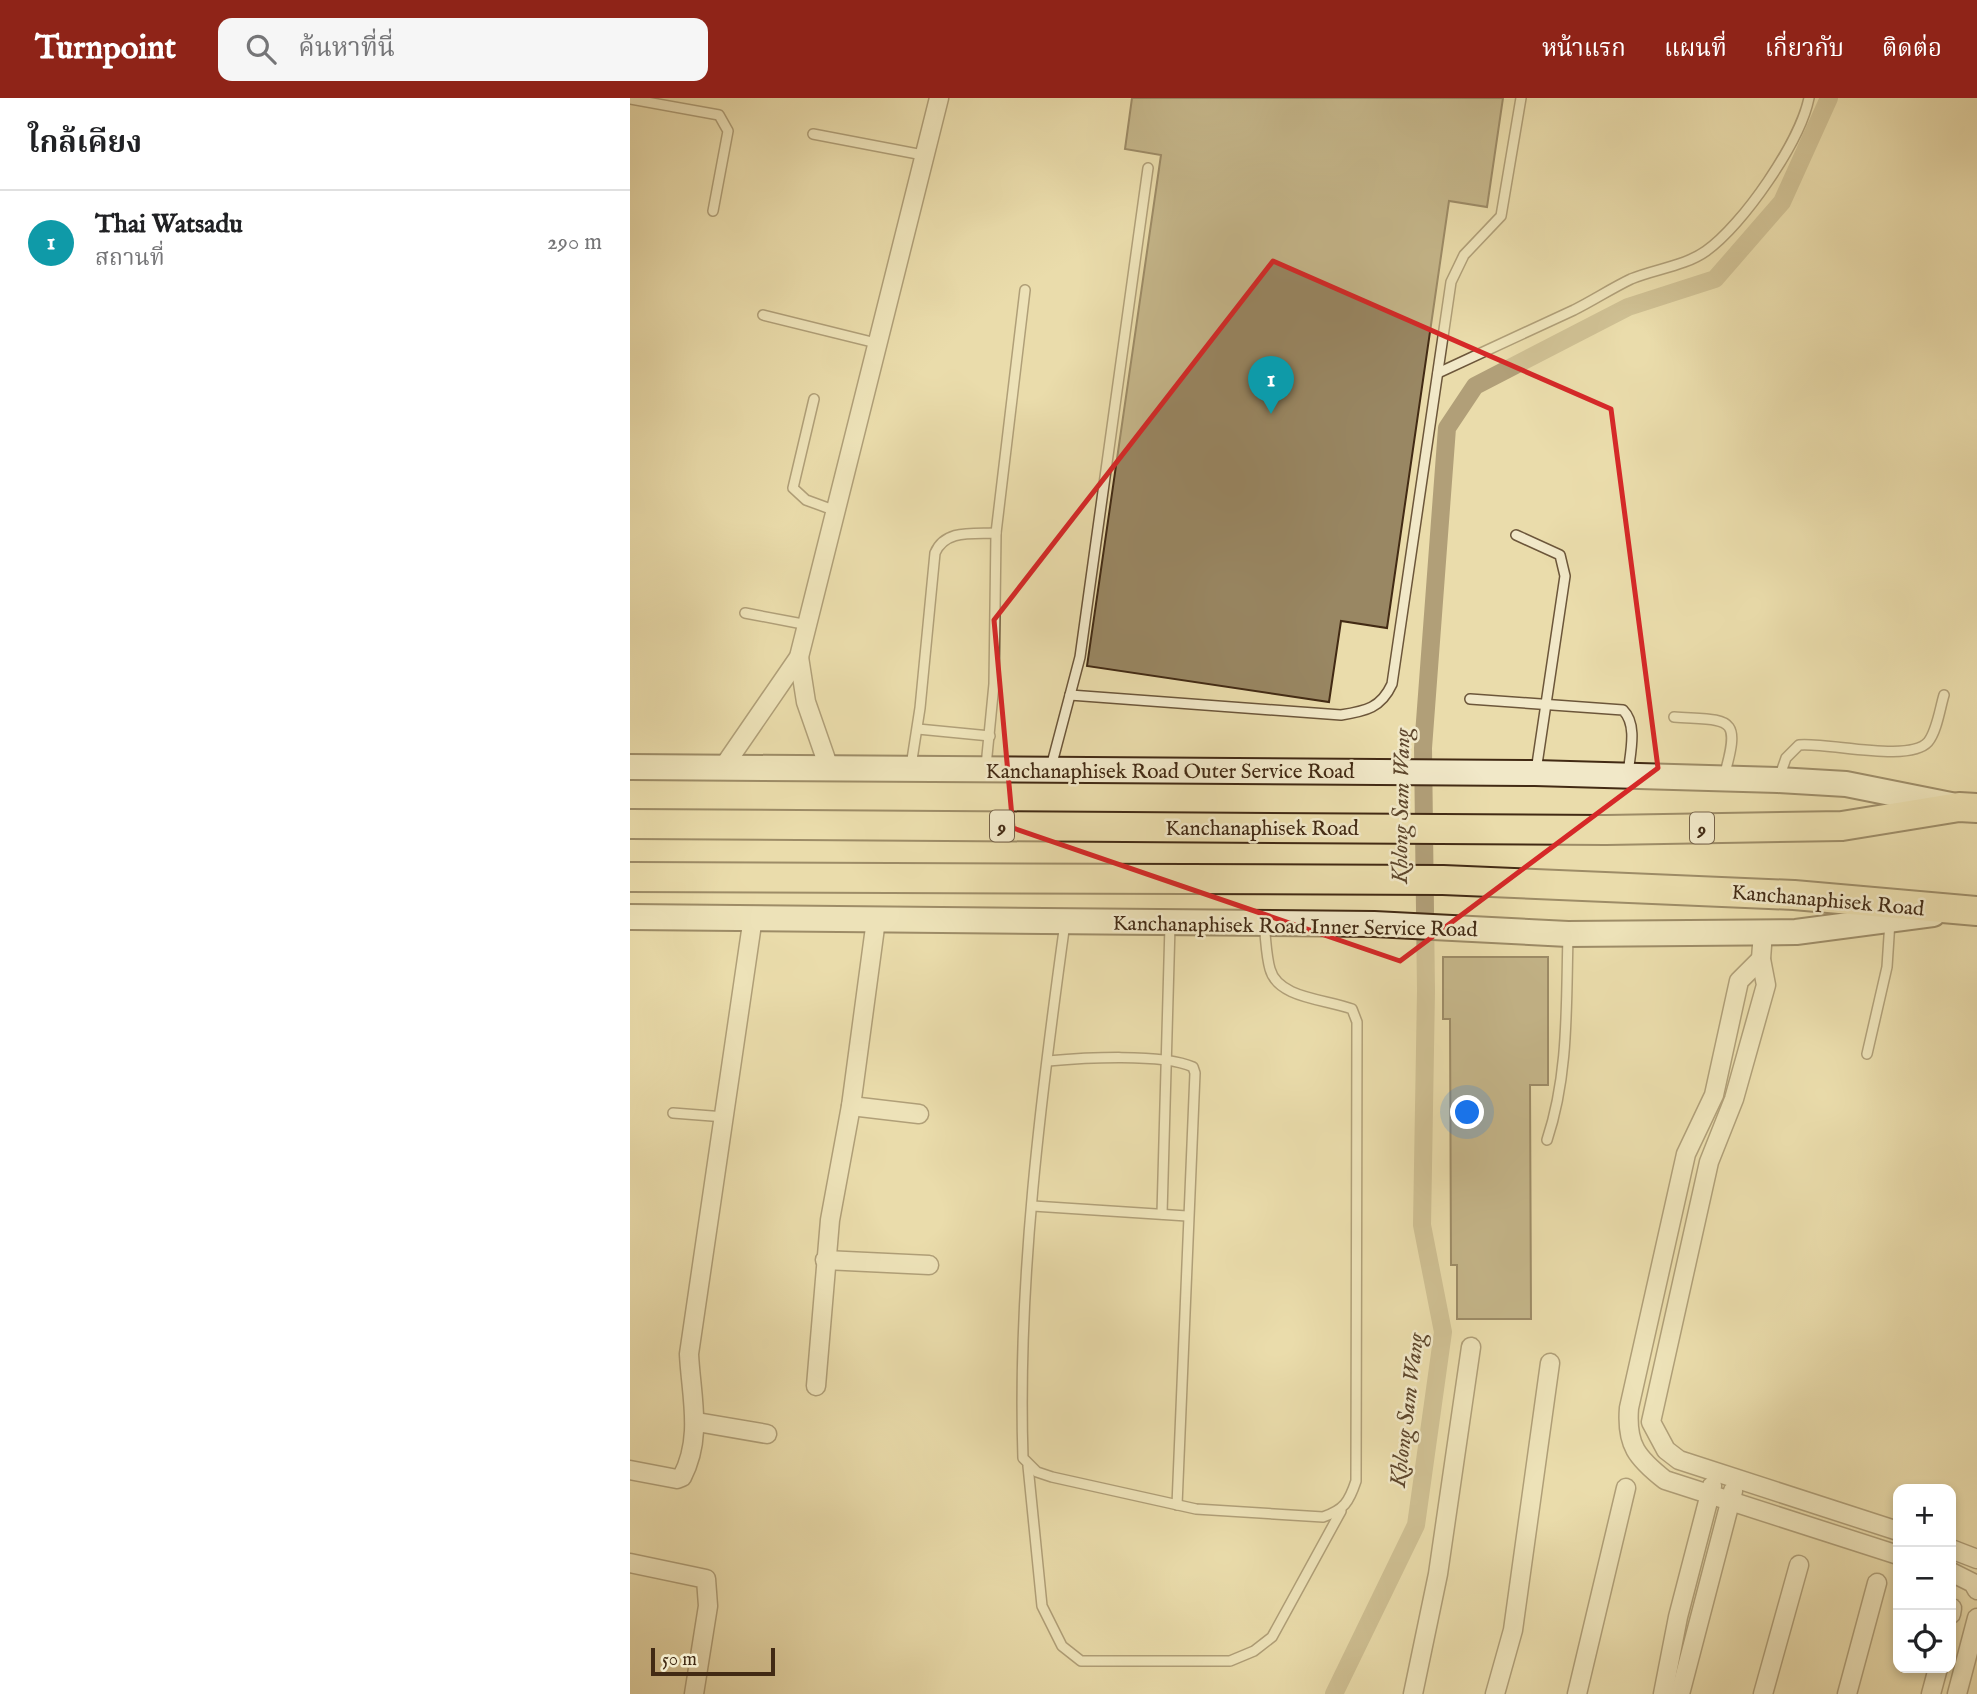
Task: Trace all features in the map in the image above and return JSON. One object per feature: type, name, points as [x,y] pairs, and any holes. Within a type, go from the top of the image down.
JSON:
[{"type":"highway","name":"Kanchanaphisek Road","points":[[630,824],[1374,828],[1842,826],[1968,808]]},
{"type":"highway","name":"Kanchanaphisek Road","points":[[630,877],[1443,880],[1794,895],[1968,911]]},
{"type":"main road","name":"Kanchanaphisek Road Outer Service Road","points":[[630,767],[724,766],[910,771],[985,769],[1050,772],[1535,773],[1724,778],[1846,784],[1968,808]]},
{"type":"main road","name":"Kanchanaphisek Road Inner Service Road","points":[[630,917],[1374,924],[1568,934],[1796,932],[1968,911]]},
{"type":"street","points":[[724,766],[799,657],[939,98]]},
{"type":"street","points":[[799,657],[806,702],[829,768]]},
{"type":"street","points":[[630,1470],[677,1479],[682,1477],[697,1422],[691,1387],[690,1354],[752,917]]},
{"type":"street","points":[[816,1386],[825,1260],[851,1106],[876,920]]},
{"type":"street","points":[[1763,932],[1761,959],[1766,985],[1703,1189],[1651,1422],[1655,1434],[1672,1455],[1716,1474],[1737,1478],[1893,1529]]},
{"type":"street","points":[[1761,959],[1739,981],[1714,1095],[1686,1154],[1629,1408],[1627,1430],[1633,1447],[1647,1466],[1665,1480],[1893,1553]]},
{"type":"street","points":[[1728,1032],[1751,1038]]},
{"type":"street","points":[[851,1106],[919,1114]]},
{"type":"street","points":[[1679,1185],[1703,1189]]},
{"type":"street","points":[[825,1260],[929,1265]]},
{"type":"street","points":[[1413,1694],[1438,1574],[1471,1347]]},
{"type":"street","points":[[1495,1694],[1513,1630],[1550,1363]]},
{"type":"street","points":[[697,1422],[767,1434]]},
{"type":"street","points":[[1663,1694],[1678,1617],[1716,1474]]},
{"type":"street","points":[[1680,1694],[1737,1478]]},
{"type":"street","points":[[1577,1694],[1626,1488]]},
{"type":"street","points":[[1956,1551],[1977,1559]]},
{"type":"street","points":[[630,1563],[706,1579],[709,1588],[708,1606],[694,1694]]},
{"type":"street","points":[[1763,1694],[1799,1565]]},
{"type":"street","points":[[1956,1574],[1973,1583],[1977,1590]]},
{"type":"street","points":[[1847,1694],[1877,1583]]},
{"type":"street","points":[[1957,1694],[1977,1618]]},
{"type":"street","points":[[1931,1694],[1937,1673]]},
{"type":"lane","points":[[1070,695],[1341,715],[1371,709],[1385,699],[1392,684],[1451,282],[1464,255],[1501,216],[1521,98]]},
{"type":"lane","points":[[1438,373],[1578,308],[1629,280],[1702,254],[1740,219],[1782,158],[1802,125],[1809,98]]},
{"type":"lane","points":[[630,99],[719,115],[728,131],[713,211]]},
{"type":"lane","points":[[813,134],[923,155]]},
{"type":"lane","points":[[1050,772],[1080,657],[1148,168]]},
{"type":"lane","points":[[985,769],[994,684],[996,533],[1025,290]]},
{"type":"lane","points":[[763,314],[876,343]]},
{"type":"lane","points":[[814,399],[793,488],[806,499],[836,511]]},
{"type":"lane","points":[[910,771],[918,729],[927,624],[940,542],[948,536],[996,533]]},
{"type":"lane","points":[[1516,535],[1560,555],[1564,563],[1565,576],[1535,773]]},
{"type":"lane","points":[[745,613],[808,625]]},
{"type":"lane","points":[[1778,780],[1786,758],[1798,745],[1899,751],[1924,746],[1931,739],[1944,695]]},
{"type":"lane","points":[[1470,699],[1623,710],[1630,717],[1632,728],[1628,776]]},
{"type":"lane","points":[[1674,717],[1721,720],[1729,726],[1734,741],[1724,778]]},
{"type":"lane","points":[[918,729],[990,736]]},
{"type":"lane","points":[[1867,1054],[1887,967],[1891,920]]},
{"type":"lane","points":[[1065,923],[1033,1206],[1020,1393],[1023,1458],[1028,1466],[1042,1606],[1062,1646],[1081,1661],[1230,1661],[1254,1651],[1272,1637],[1341,1511],[1350,1500],[1357,1463],[1357,1022],[1352,1009],[1288,990],[1276,981],[1270,970],[1264,923]]},
{"type":"lane","points":[[1162,1214],[1170,923]]},
{"type":"lane","points":[[1547,1140],[1558,1108],[1564,1066],[1568,934]]},
{"type":"lane","points":[[1048,1061],[1097,1058],[1185,1063],[1193,1067],[1195,1073],[1177,1505]]},
{"type":"lane","points":[[673,1113],[725,1117]]},
{"type":"lane","points":[[1033,1206],[1187,1216]]},
{"type":"lane","points":[[1028,1466],[1052,1477],[1177,1505],[1323,1517],[1341,1511]]},
{"type":"highlighted area","points":[[1273,261],[1611,409],[1658,768],[1400,961],[1013,828],[994,620]]},
{"type":"building","points":[[1132,98],[1503,98],[1487,207],[1449,201],[1387,628],[1341,621],[1329,702],[1087,666],[1161,155],[1125,149]]},
{"type":"building","points":[[1443,957],[1548,957],[1548,1085],[1530,1085],[1531,1319],[1457,1319],[1457,1265],[1451,1265],[1450,1019],[1443,1019]]},
{"type":"waterway","name":"Khlong Sam Wang","points":[[1334,1694],[1416,1525],[1443,1332],[1422,1225],[1426,991],[1423,748],[1447,428],[1475,386],[1628,307],[1715,279],[1782,202],[1829,98]]},
{"type":"place","name":"Thai Watsadu","points":[[1271,414]]}]
